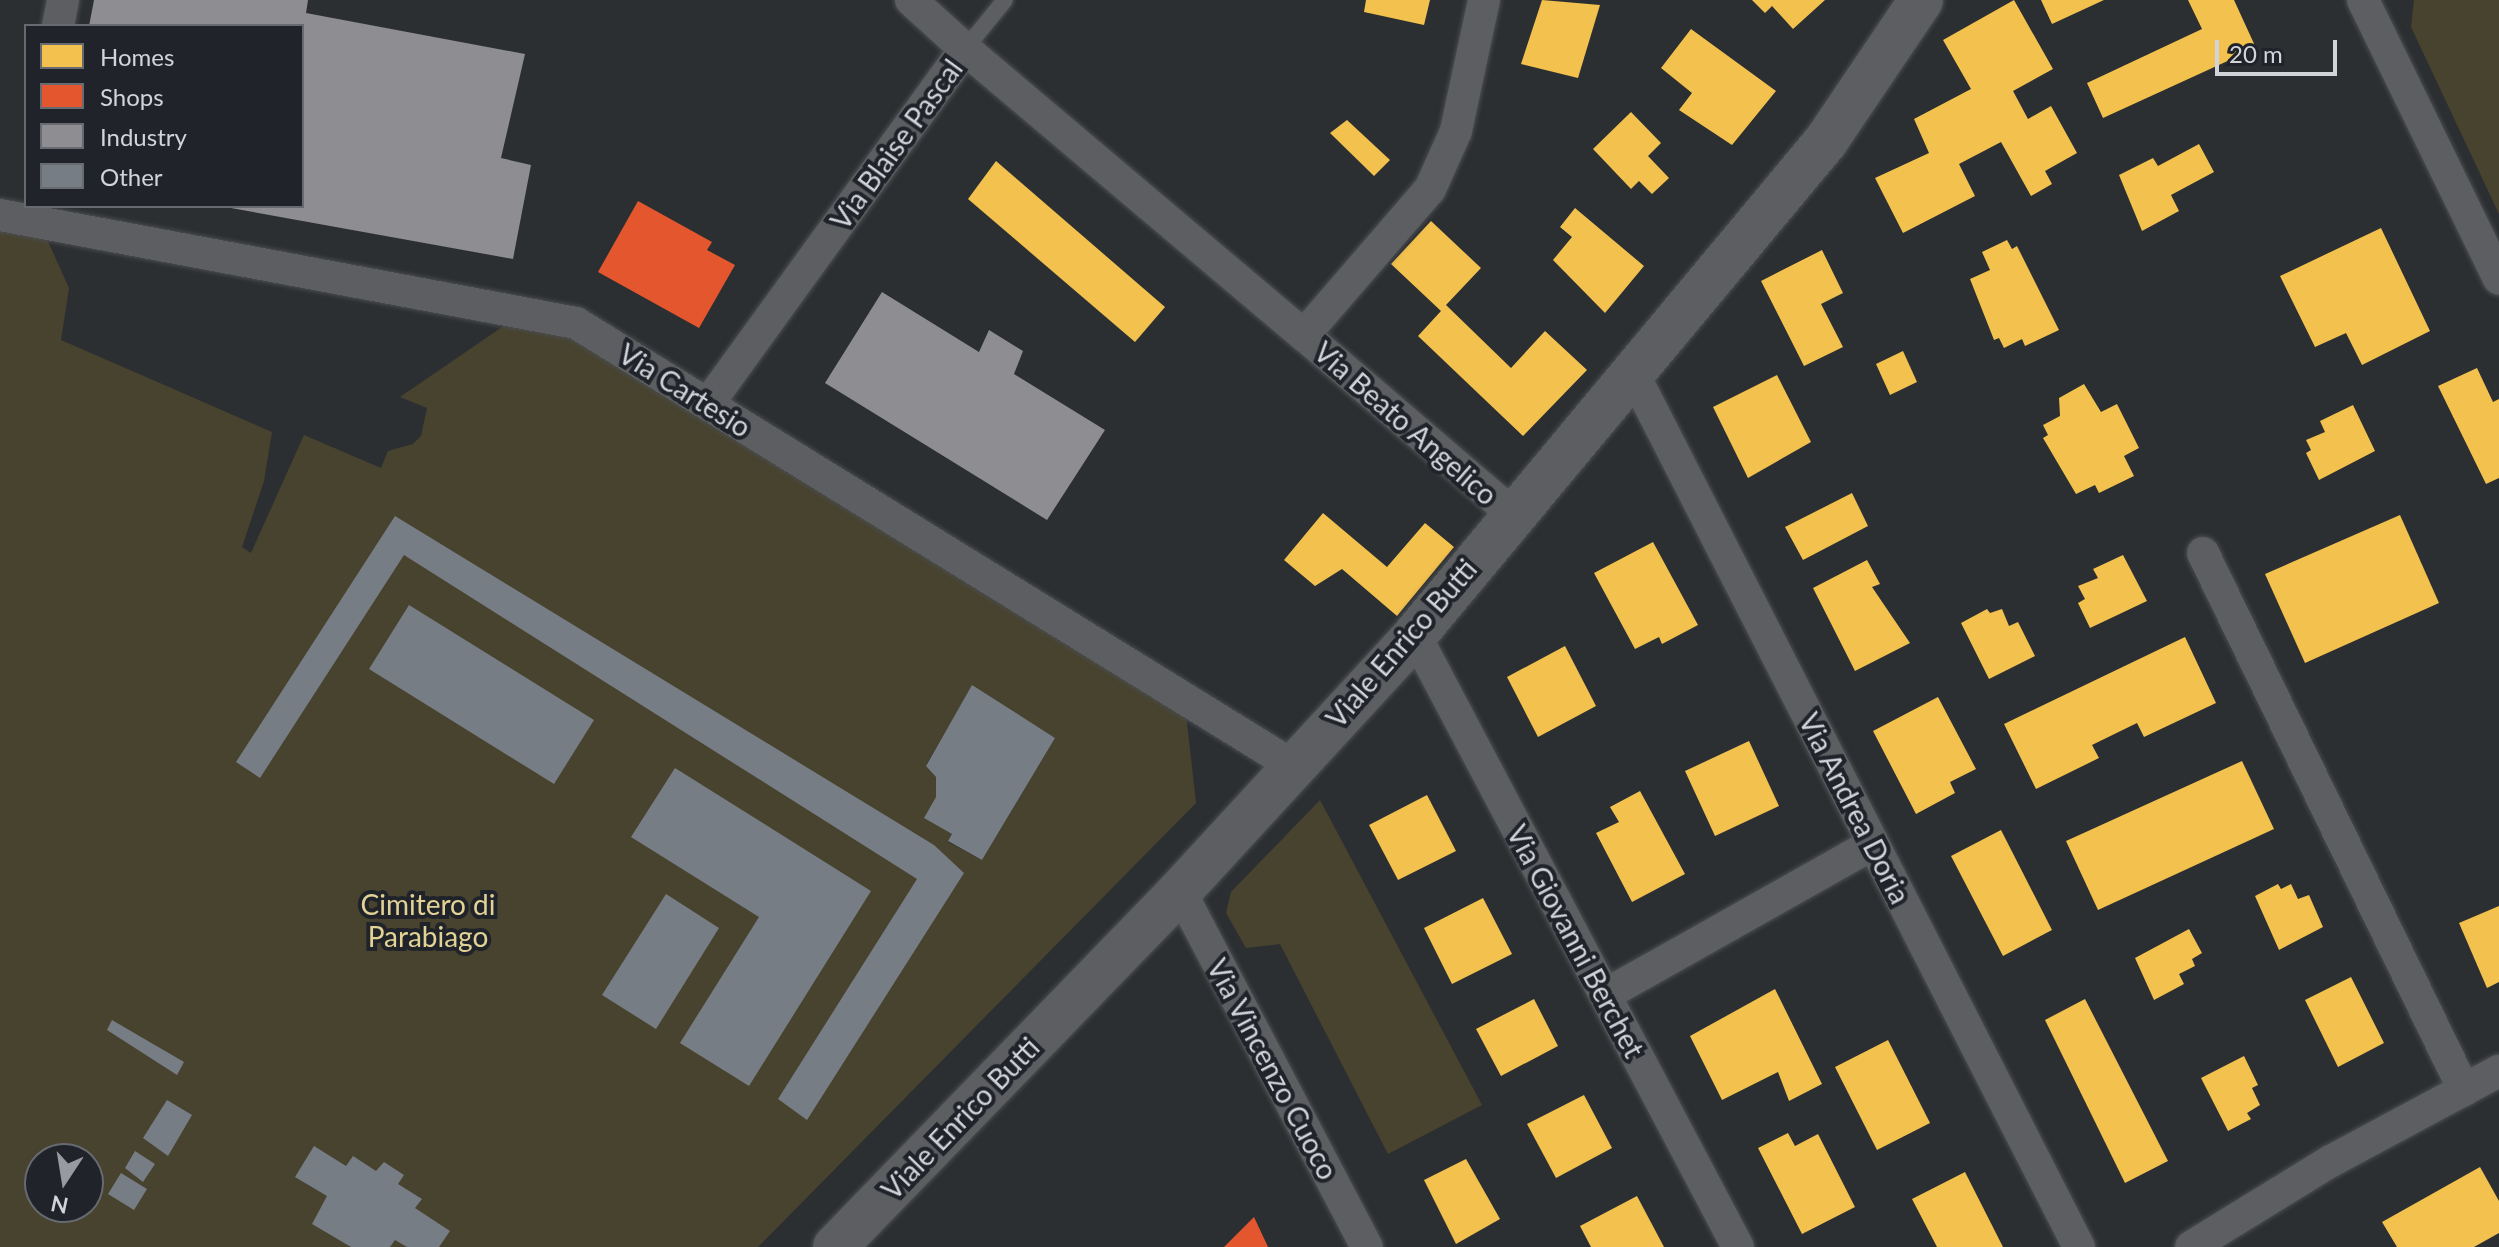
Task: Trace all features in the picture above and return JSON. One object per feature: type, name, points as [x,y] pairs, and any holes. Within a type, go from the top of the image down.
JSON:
[{"type":"street","points":[[58,24],[63,0]]},
{"type":"street","points":[[911,0],[965,49]]},
{"type":"street","name":"Via Beato Angelico","points":[[1484,0],[1456,131],[1430,189],[1304,335],[1513,514]]},
{"type":"street","name":"Viale Enrico Butti","points":[[835,1247],[1180,891],[1292,765],[1415,635],[1631,369],[1826,141],[1921,0]]},
{"type":"street","points":[[2363,0],[2499,279]]},
{"type":"street","name":"Via Blaise Pascal","points":[[708,404],[965,49],[1304,335]]},
{"type":"street","name":"Via Cartesio","points":[[16,210],[576,323],[1292,765]]},
{"type":"street","name":"Via Andrea Doria","points":[[1631,369],[2079,1247]]},
{"type":"street","points":[[2203,553],[2464,1090]]},
{"type":"street","name":"Via Giovanni Berchet","points":[[1415,635],[1738,1247]]},
{"type":"street","points":[[1605,995],[1873,844]]},
{"type":"street","name":"Via Vincenzo Cuoco","points":[[1180,891],[1367,1247]]},
{"type":"street","points":[[2203,1244],[2331,1161],[2499,1071]]},
{"type":"lane","points":[[965,49],[1005,0]]},
{"type":"green space","points":[[2414,0],[2499,0],[2499,214],[2411,27]]},
{"type":"green space","name":"Cimitero di Parabiago","points":[[0,228],[46,237],[69,288],[61,340],[272,432],[264,481],[242,547],[251,553],[304,435],[381,468],[388,451],[413,444],[421,436],[427,408],[400,397],[512,320],[574,337],[1186,714],[1196,803],[758,1247],[0,1247]],"holes":[[[972,686],[1055,738],[982,860],[948,842],[952,834],[925,818],[936,797],[936,777],[926,765]]]},
{"type":"green space","points":[[1320,800],[1482,1105],[1388,1154],[1280,944],[1246,948],[1226,913],[1231,892]]},
{"type":"building: Homes","points":[[1366,0],[1430,0],[1424,25],[1364,12]]},
{"type":"building: Homes","points":[[1542,0],[1600,5],[1578,78],[1521,64]]},
{"type":"building: Homes","points":[[1752,0],[1825,0],[1793,29],[1772,6],[1765,13]]},
{"type":"building: Homes","points":[[2014,0],[2053,69],[2013,91],[2028,119],[2051,106],[2077,153],[2045,171],[2052,184],[2031,196],[2001,142],[1959,164],[1975,196],[1903,233],[1875,178],[1929,153],[1914,119],[1971,89],[1943,40]]},
{"type":"building: Homes","points":[[2041,0],[2104,0],[2052,24]]},
{"type":"building: Homes","points":[[2188,0],[2234,0],[2256,48],[2103,118],[2087,83],[2202,29]]},
{"type":"building: Homes","points":[[1691,29],[1776,91],[1732,145],[1679,110],[1692,93],[1661,68]]},
{"type":"building: Homes","points":[[1631,112],[1661,143],[1648,156],[1669,178],[1652,194],[1639,181],[1631,189],[1593,149]]},
{"type":"building: Homes","points":[[1347,120],[1390,160],[1374,176],[1330,133]]},
{"type":"building: Homes","points":[[2199,144],[2214,172],[2171,195],[2179,211],[2142,231],[2119,175],[2153,158],[2158,166]]},
{"type":"building: Homes","points":[[996,161],[1165,307],[1135,342],[968,199]]},
{"type":"building: Homes","points":[[1575,208],[1644,266],[1605,313],[1553,260],[1572,237],[1560,227]]},
{"type":"building: Homes","points":[[1431,221],[1481,268],[1446,305],[1511,368],[1545,331],[1587,370],[1523,436],[1418,336],[1441,311],[1391,264]]},
{"type":"building: Homes","points":[[2381,228],[2430,331],[2362,365],[2346,333],[2315,347],[2280,276]]},
{"type":"building: Homes","points":[[2007,240],[2012,249],[2017,246],[2059,330],[2025,346],[2022,339],[2004,348],[1999,338],[1994,340],[1970,279],[1990,270],[1982,252]]},
{"type":"building: Homes","points":[[1822,250],[1843,293],[1821,304],[1843,347],[1804,366],[1761,281]]},
{"type":"building: Homes","points":[[1903,351],[1917,382],[1890,395],[1876,364]]},
{"type":"building: Homes","points":[[2477,368],[2493,402],[2499,399],[2499,478],[2486,484],[2438,386]]},
{"type":"building: Homes","points":[[1777,375],[1811,442],[1748,478],[1713,407]]},
{"type":"building: Homes","points":[[2084,384],[2101,412],[2117,404],[2139,448],[2124,456],[2134,476],[2099,493],[2095,485],[2076,494],[2043,438],[2048,435],[2043,425],[2060,416],[2059,398]]},
{"type":"building: Homes","points":[[2353,405],[2375,451],[2319,480],[2306,453],[2311,450],[2306,440],[2325,432],[2320,421]]},
{"type":"building: Homes","points":[[1852,493],[1868,526],[1803,560],[1785,527]]},
{"type":"building: Homes","points":[[1323,513],[1387,567],[1425,523],[1454,547],[1397,616],[1342,569],[1315,586],[1284,560]]},
{"type":"building: Homes","points":[[2400,515],[2439,603],[2305,663],[2265,574]]},
{"type":"building: Homes","points":[[1653,542],[1698,625],[1662,644],[1659,637],[1635,649],[1594,573]]},
{"type":"building: Homes","points":[[2123,555],[2147,601],[2090,628],[2078,603],[2085,599],[2078,586],[2098,578],[2093,569]]},
{"type":"building: Homes","points":[[1867,560],[1880,584],[1872,587],[1910,643],[1855,671],[1813,588]]},
{"type":"building: Homes","points":[[1987,609],[1990,613],[2002,609],[2009,626],[2018,622],[2035,656],[1989,679],[1961,623]]},
{"type":"building: Homes","points":[[2185,637],[2216,703],[2144,737],[2137,723],[2092,745],[2099,758],[2036,789],[2004,724]]},
{"type":"building: Homes","points":[[1565,646],[1596,706],[1538,737],[1507,677]]},
{"type":"building: Homes","points":[[1938,697],[1976,769],[1950,782],[1955,793],[1916,814],[1873,731]]},
{"type":"building: Homes","points":[[1749,741],[1779,806],[1715,836],[1685,771]]},
{"type":"building: Homes","points":[[2242,761],[2274,829],[2098,910],[2066,841]]},
{"type":"building: Homes","points":[[1640,791],[1685,874],[1632,902],[1596,833],[1619,822],[1610,807]]},
{"type":"building: Homes","points":[[1427,795],[1456,851],[1398,880],[1369,825]]},
{"type":"building: Homes","points":[[2001,830],[2052,930],[2003,956],[1951,856]]},
{"type":"building: Homes","points":[[2278,884],[2281,889],[2291,884],[2298,899],[2309,895],[2323,927],[2279,950],[2255,896]]},
{"type":"building: Homes","points":[[1483,898],[1512,954],[1452,984],[1424,928]]},
{"type":"building: Homes","points":[[2499,906],[2499,982],[2487,988],[2459,923]]},
{"type":"building: Homes","points":[[2189,929],[2202,953],[2192,959],[2195,966],[2179,974],[2184,984],[2154,1000],[2135,958]]},
{"type":"building: Homes","points":[[2351,977],[2384,1043],[2338,1067],[2305,1000]]},
{"type":"building: Homes","points":[[1775,989],[1822,1084],[1789,1101],[1778,1072],[1722,1100],[1690,1036]]},
{"type":"building: Homes","points":[[1534,999],[1558,1046],[1501,1076],[1476,1029]]},
{"type":"building: Homes","points":[[2085,999],[2168,1161],[2125,1183],[2045,1020]]},
{"type":"building: Homes","points":[[1888,1040],[1930,1123],[1877,1150],[1835,1067]]},
{"type":"building: Homes","points":[[2244,1056],[2258,1085],[2252,1088],[2260,1105],[2247,1113],[2251,1119],[2228,1131],[2201,1078]]},
{"type":"building: Homes","points":[[1584,1095],[1612,1148],[1556,1178],[1527,1124]]},
{"type":"building: Homes","points":[[1788,1133],[1795,1146],[1818,1134],[1855,1207],[1802,1234],[1758,1148]]},
{"type":"building: Homes","points":[[1466,1159],[1500,1219],[1456,1244],[1424,1180]]},
{"type":"building: Homes","points":[[2480,1167],[2499,1201],[2499,1233],[2474,1247],[2397,1247],[2382,1222]]},
{"type":"building: Homes","points":[[1965,1172],[2003,1247],[1937,1247],[1912,1199]]},
{"type":"building: Homes","points":[[1637,1196],[1664,1247],[1591,1247],[1580,1226]]},
{"type":"building: Shops","points":[[638,201],[712,242],[707,250],[735,265],[699,328],[598,272]]},
{"type":"building: Shops","points":[[1254,1217],[1268,1247],[1224,1247]]},
{"type":"building: Industry","points":[[94,0],[308,0],[306,13],[525,54],[501,158],[531,165],[513,259],[231,208],[304,208],[304,24],[89,24]]},
{"type":"building: Industry","points":[[882,292],[979,352],[989,330],[1023,351],[1014,374],[1105,430],[1047,520],[825,383]]},
{"type":"building: Other","points":[[395,516],[934,845],[964,873],[807,1120],[778,1099],[917,879],[404,555],[260,778],[236,762]]},
{"type":"building: Other","points":[[409,605],[594,720],[554,784],[369,669]]},
{"type":"building: Other","points":[[972,685],[1055,738],[982,860],[948,841],[952,834],[924,818],[936,797],[936,777],[926,766]]},
{"type":"building: Other","points":[[675,768],[871,891],[749,1086],[680,1043],[759,917],[631,837]]},
{"type":"building: Other","points":[[666,894],[719,928],[656,1029],[602,995]]},
{"type":"building: Other","points":[[112,1020],[184,1062],[177,1075],[107,1030]]},
{"type":"building: Other","points":[[167,1100],[192,1115],[168,1156],[143,1138]]},
{"type":"building: Other","points":[[314,1146],[346,1166],[353,1156],[376,1171],[384,1162],[404,1175],[398,1184],[422,1199],[415,1208],[450,1231],[439,1247],[407,1247],[395,1240],[390,1247],[351,1247],[312,1224],[327,1196],[295,1177]]},
{"type":"building: Other","points":[[135,1151],[155,1164],[143,1182],[125,1168]]},
{"type":"building: Other","points":[[121,1173],[147,1189],[134,1210],[108,1194]]}]
